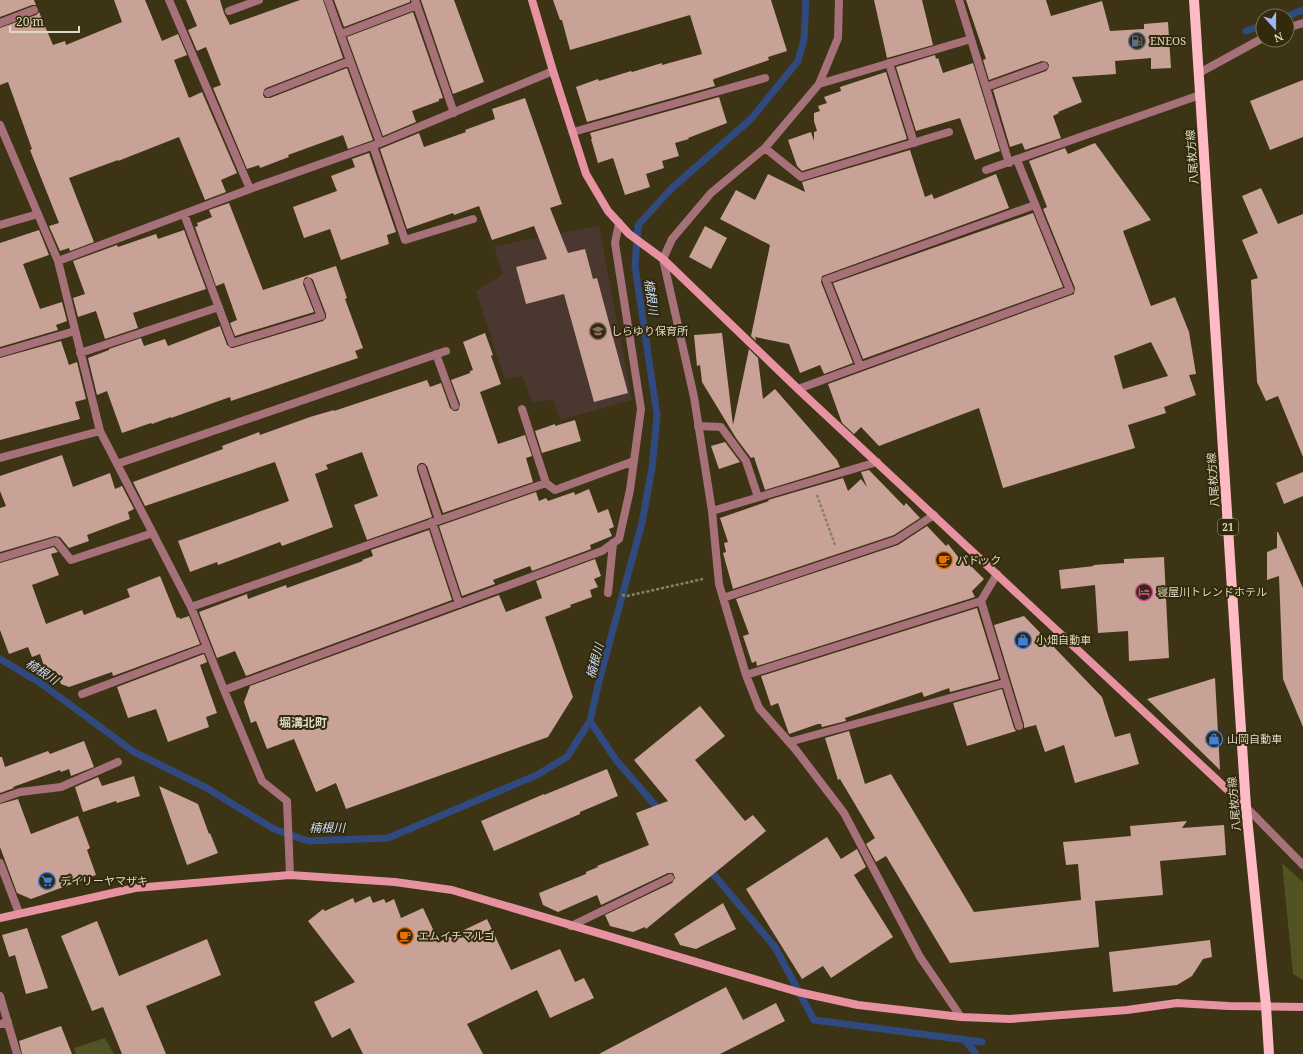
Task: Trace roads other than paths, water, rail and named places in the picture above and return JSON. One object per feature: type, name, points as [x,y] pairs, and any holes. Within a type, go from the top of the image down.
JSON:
[{"type":"main road","name":"八尾枚方線","points":[[1194,0],[1246,807],[1266,1006],[1269,1054]]},
{"type":"street","points":[[169,0],[250,189]]},
{"type":"street","points":[[229,10],[259,0]]},
{"type":"street","points":[[328,0],[350,61],[405,240],[473,219]]},
{"type":"street","points":[[532,0],[586,174],[608,211],[629,234],[663,259],[798,389],[1246,807],[1303,865]]},
{"type":"street","points":[[839,0],[838,38],[819,84],[765,148],[711,194],[672,239],[663,259],[694,397],[712,511],[718,575],[723,598],[746,675],[759,708],[789,742],[844,813],[920,957],[961,1017]]},
{"type":"street","points":[[798,389],[1070,290],[1035,205],[1013,161],[986,88],[959,0]]},
{"type":"street","points":[[341,34],[416,2],[454,112]]},
{"type":"street","points":[[0,23],[34,10]]},
{"type":"street","points":[[819,84],[971,39]]},
{"type":"street","points":[[1199,73],[1255,42]]},
{"type":"street","points":[[268,93],[350,61]]},
{"type":"street","points":[[889,63],[914,142]]},
{"type":"street","points":[[986,88],[1044,66]]},
{"type":"street","points":[[58,262],[250,189],[376,145],[553,71]]},
{"type":"street","points":[[573,132],[765,78]]},
{"type":"street","points":[[986,170],[1200,95]]},
{"type":"street","points":[[0,125],[58,262],[100,431],[191,607],[262,781],[287,802],[290,875]]},
{"type":"street","points":[[765,148],[801,177],[949,132]]},
{"type":"street","points":[[860,366],[826,280],[1035,205]]},
{"type":"street","points":[[0,225],[38,214]]},
{"type":"street","points":[[184,214],[232,343],[321,316],[308,282]]},
{"type":"street","points":[[224,690],[602,551],[619,539],[630,490],[641,409],[615,243],[619,223]]},
{"type":"street","points":[[80,353],[219,307]]},
{"type":"street","points":[[0,354],[75,330]]},
{"type":"street","points":[[117,464],[446,350]]},
{"type":"street","points":[[436,354],[455,406]]},
{"type":"street","points":[[522,409],[546,483],[555,490],[634,461]]},
{"type":"street","points":[[698,426],[721,427],[746,461],[758,497]]},
{"type":"street","points":[[0,458],[100,431]]},
{"type":"street","points":[[712,511],[877,462]]},
{"type":"street","points":[[422,468],[459,604]]},
{"type":"street","points":[[191,607],[546,483]]},
{"type":"street","points":[[723,598],[896,540],[934,515]]},
{"type":"street","points":[[0,558],[56,541],[71,560],[153,534]]},
{"type":"street","points":[[608,593],[613,543]]},
{"type":"street","points":[[746,675],[981,601],[997,574]]},
{"type":"street","points":[[981,601],[1019,726]]},
{"type":"street","points":[[82,694],[207,647]]},
{"type":"street","points":[[789,742],[1005,683]]},
{"type":"street","points":[[0,799],[20,792],[61,787],[118,762]]},
{"type":"street","points":[[0,864],[19,913]]},
{"type":"street","points":[[0,918],[135,888],[290,875],[395,882],[452,890],[798,992],[858,1005],[961,1017],[1010,1019],[1127,1010],[1178,1003],[1228,1006],[1303,1007]]},
{"type":"street","points":[[571,926],[670,878]]},
{"type":"street","points":[[0,996],[4,1023],[17,1054]]},
{"type":"waterway","name":"楠根川","points":[[0,659],[42,684],[134,752],[205,787],[274,829],[308,841],[388,838],[537,775],[567,757],[590,721],[599,681],[642,523],[652,468],[657,415],[635,266],[638,225],[672,188],[751,119],[798,61],[804,39],[806,0]]},
{"type":"waterway","points":[[1295,13],[1303,10]]},
{"type":"waterway","points":[[1246,31],[1255,28]]},
{"type":"waterway","points":[[590,721],[616,760],[661,812]]},
{"type":"waterway","points":[[708,868],[775,947],[814,1020],[982,1042]]},
{"type":"waterway","points":[[965,1040],[976,1054]]},
{"type":"place","name":"ENEOS","points":[[1137,41]]},
{"type":"place","name":"しらゆり保育所","points":[[598,331]]},
{"type":"place","name":"パドック","points":[[944,560]]},
{"type":"place","name":"寝屋川トレンドホテル","points":[[1144,592]]},
{"type":"place","name":"小畑自動車","points":[[1023,640]]},
{"type":"place","name":"山岡自動車","points":[[1214,739]]},
{"type":"place","name":"デイリーヤマザキ","points":[[47,881]]},
{"type":"place","name":"エムイチマルゴ","points":[[405,936]]},
{"type":"district","name":"堀溝北町","points":[[303,723]]}]
